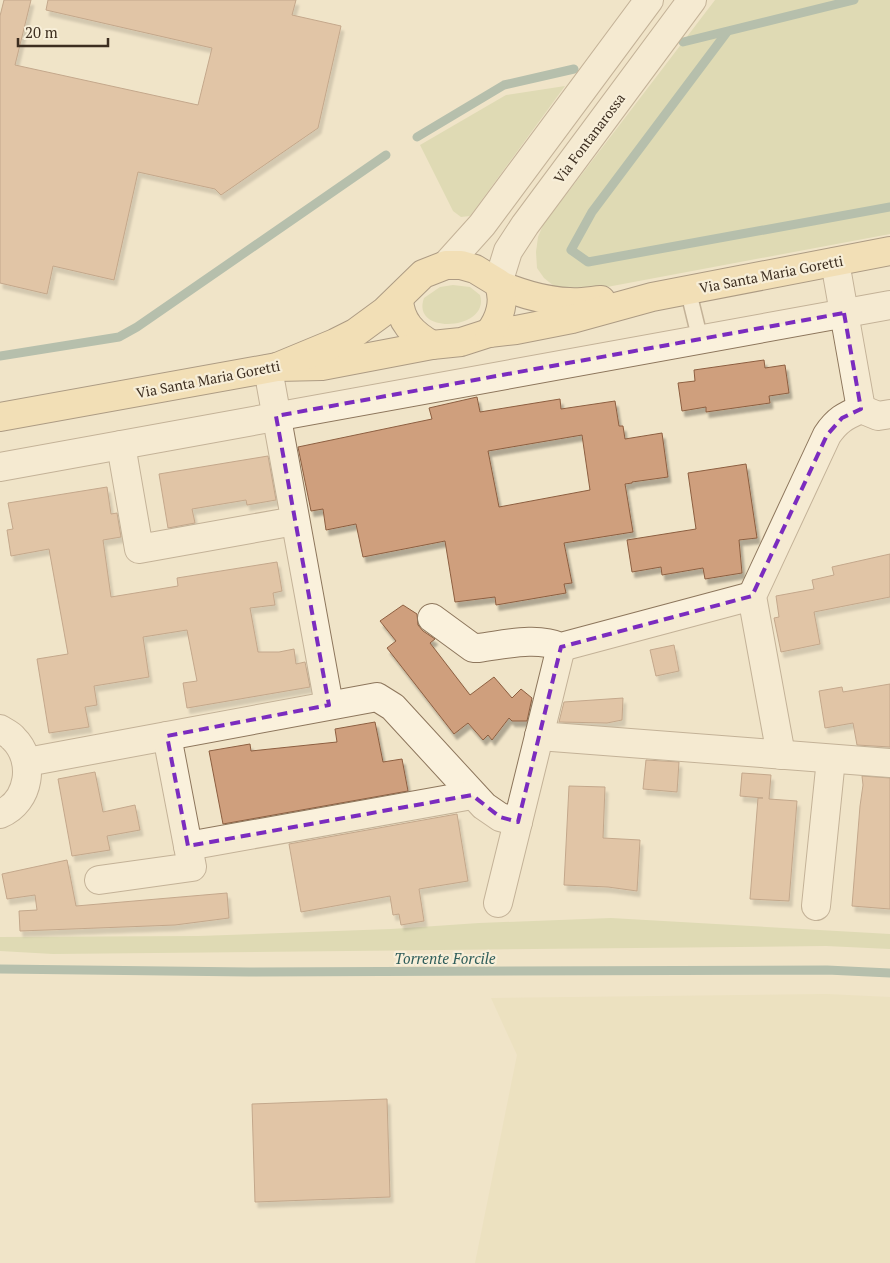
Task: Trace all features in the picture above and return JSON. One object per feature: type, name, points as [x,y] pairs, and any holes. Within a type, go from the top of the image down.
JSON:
[{"type":"main road","name":"Via Santa Maria Goretti","points":[[652,297],[890,251]]},
{"type":"main road","points":[[432,345],[417,336],[406,326],[399,307],[399,299],[423,274],[446,264],[475,269],[499,284],[521,294],[569,302],[652,297]]},
{"type":"main road","points":[[488,334],[499,317],[502,298],[499,284]]},
{"type":"main road","points":[[272,368],[322,366],[432,345],[461,342],[488,334],[572,319],[652,297]]},
{"type":"main road","name":"Via Santa Maria Goretti","points":[[0,417],[272,368],[355,333],[371,323],[399,299]]},
{"type":"street","points":[[446,264],[482,225],[649,0]]},
{"type":"street","name":"Via Fontanarossa","points":[[499,284],[508,251],[520,231],[692,0]]},
{"type":"street","points":[[835,262],[862,409]]},
{"type":"street","points":[[0,467],[890,305]]},
{"type":"street","points":[[272,368],[276,416],[328,705]]},
{"type":"street","points":[[782,755],[752,596],[827,435],[834,425],[842,418],[862,409],[878,416],[890,414]]},
{"type":"street","points":[[121,445],[140,549],[295,521]]},
{"type":"street","points":[[432,618],[473,648],[539,641],[550,642],[561,647],[752,596]]},
{"type":"street","points":[[498,903],[561,647]]},
{"type":"street","points":[[27,762],[328,705],[377,698],[392,707],[484,806],[500,817],[518,822]]},
{"type":"street","points":[[0,730],[13,738],[22,749],[27,762],[28,777],[24,792],[15,804],[0,814]]},
{"type":"street","points":[[98,880],[192,867],[167,736]]},
{"type":"street","points":[[539,736],[890,763]]},
{"type":"street","points":[[816,906],[831,759]]},
{"type":"street","points":[[188,846],[472,794]]},
{"type":"lane","points":[[688,290],[700,339]]},
{"type":"highlighted area","points":[[844,313],[861,409],[842,418],[827,435],[752,596],[561,647],[518,822],[500,817],[472,795],[188,846],[167,736],[329,705],[276,416]]},
{"type":"shaded area","points":[[827,994],[890,997],[890,1263],[475,1263],[517,1055],[491,998]]},
{"type":"green space","points":[[715,0],[890,0],[890,234],[591,290],[567,292],[554,286],[544,278],[537,268],[536,252],[538,237],[543,225]]},
{"type":"green space","points":[[565,86],[470,216],[461,217],[453,211],[420,145],[506,95]]},
{"type":"green space","points":[[453,285],[470,287],[480,295],[480,307],[474,316],[451,324],[438,323],[428,318],[423,310],[424,298],[440,287]]},
{"type":"green space","points":[[611,918],[890,934],[890,949],[826,946],[53,954],[0,951],[0,937],[198,936]]},
{"type":"building","points":[[4,0],[31,0],[15,65],[198,105],[212,48],[46,10],[48,0],[296,0],[292,15],[341,26],[318,128],[221,195],[215,189],[138,172],[114,280],[53,266],[47,294],[0,283],[0,16]]},
{"type":"building","points":[[764,360],[765,368],[785,365],[789,393],[769,396],[770,403],[706,412],[706,407],[682,411],[678,383],[695,381],[694,370]]},
{"type":"building","points":[[477,397],[480,412],[560,399],[561,409],[615,401],[619,426],[623,426],[625,439],[662,433],[668,477],[625,484],[633,532],[564,543],[572,583],[564,584],[566,593],[496,605],[495,597],[455,602],[445,541],[363,557],[356,524],[326,530],[323,509],[311,511],[298,447],[432,419],[429,408]],"holes":[[[582,435],[590,490],[499,507],[488,451]]]},
{"type":"building","points":[[268,456],[276,500],[247,505],[246,500],[192,509],[195,523],[168,528],[159,474]]},
{"type":"building","points":[[746,464],[757,538],[739,540],[742,573],[705,579],[703,568],[662,575],[661,567],[632,572],[627,540],[696,529],[688,473]]},
{"type":"building","points":[[107,487],[111,514],[117,513],[121,537],[103,540],[111,597],[178,586],[177,578],[277,562],[282,591],[273,593],[275,605],[250,608],[258,652],[279,652],[294,649],[296,664],[305,662],[310,687],[187,708],[183,683],[197,681],[187,630],[143,637],[149,677],[94,686],[97,705],[85,707],[89,727],[49,733],[37,659],[68,654],[49,549],[11,556],[7,530],[13,529],[8,503]]},
{"type":"building","points":[[890,554],[890,597],[814,612],[820,644],[781,652],[774,618],[779,617],[776,596],[814,589],[812,580],[834,575],[832,567]]},
{"type":"building","points":[[403,605],[417,614],[418,625],[435,639],[430,643],[470,695],[494,677],[512,698],[521,689],[532,698],[527,721],[512,721],[509,718],[492,740],[488,735],[483,740],[468,723],[454,734],[387,648],[396,641],[380,621]]},
{"type":"building","points":[[674,645],[679,671],[656,676],[650,650]]},
{"type":"building","points":[[890,684],[890,747],[857,745],[853,723],[825,728],[819,691],[842,687],[843,692]]},
{"type":"building","points":[[623,698],[622,720],[607,723],[559,722],[564,702]]},
{"type":"building","points":[[375,722],[383,762],[402,759],[408,791],[223,824],[209,751],[250,744],[251,751],[337,742],[335,729]]},
{"type":"building","points":[[646,760],[679,762],[677,792],[643,789]]},
{"type":"building","points":[[95,772],[103,812],[135,805],[140,830],[107,836],[110,850],[72,856],[58,779]]},
{"type":"building","points":[[742,773],[771,775],[769,799],[797,801],[789,901],[750,899],[758,798],[763,798],[740,796]]},
{"type":"building","points":[[862,776],[890,778],[890,909],[852,906],[863,785]]},
{"type":"building","points":[[569,786],[605,787],[603,838],[640,840],[637,891],[608,887],[564,885]]},
{"type":"building","points":[[457,814],[468,881],[419,889],[424,921],[401,925],[399,914],[393,915],[390,896],[301,912],[289,844]]},
{"type":"building","points":[[67,860],[76,906],[227,893],[229,918],[175,925],[20,931],[19,911],[37,910],[35,895],[7,899],[2,874]]},
{"type":"building","points":[[387,1099],[390,1197],[255,1202],[252,1104]]},
{"type":"waterway","points":[[683,42],[854,0]]},
{"type":"waterway","points":[[727,32],[592,212],[571,250],[588,262],[890,207]]},
{"type":"waterway","points":[[417,137],[504,85],[574,69]]},
{"type":"waterway","points":[[0,356],[119,337],[137,327],[386,155]]},
{"type":"waterway","name":"Torrente Forcile","points":[[0,969],[249,972],[827,970],[890,973]]}]
